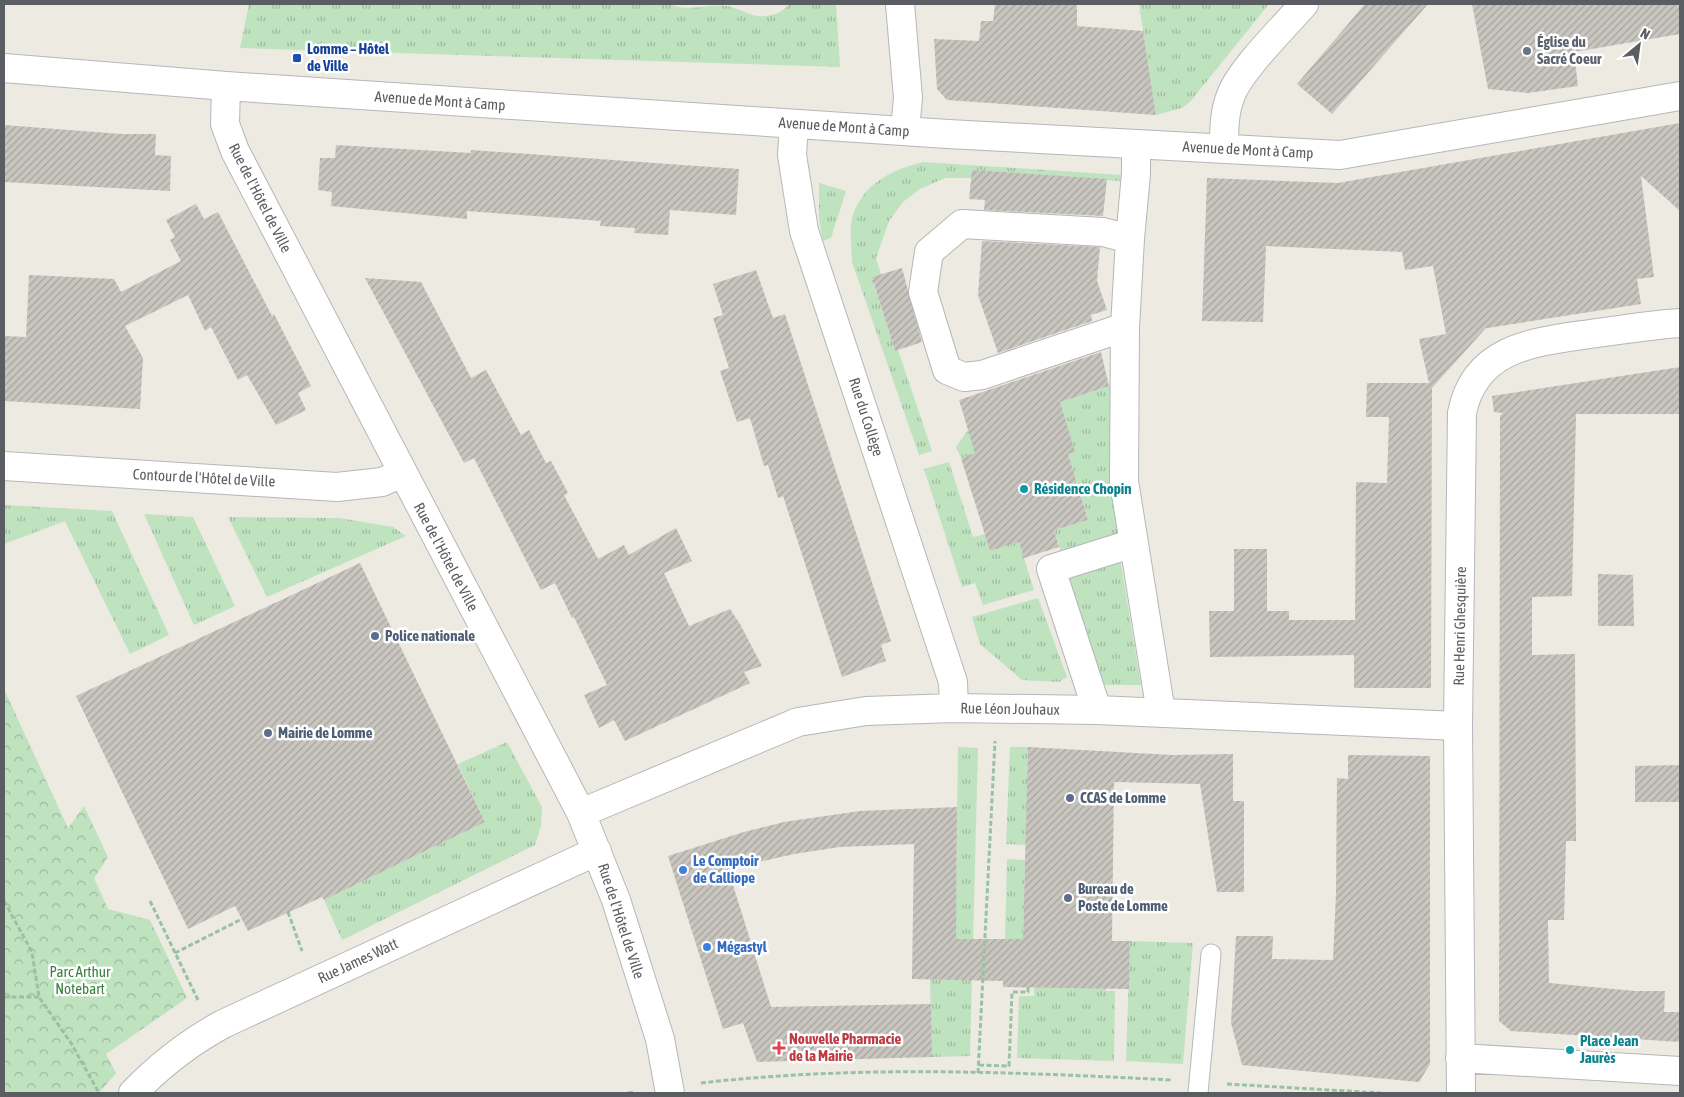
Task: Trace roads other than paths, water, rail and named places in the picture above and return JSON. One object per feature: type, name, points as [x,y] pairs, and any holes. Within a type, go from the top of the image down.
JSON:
[{"type":"street","points":[[900,4],[908,98],[905,130]]},
{"type":"street","points":[[1224,149],[1226,115],[1231,93],[1244,74],[1304,4]]},
{"type":"street","name":"Avenue de Mont à Camp","points":[[4,68],[226,86],[794,124],[1136,145],[1340,155],[1680,96]]},
{"type":"street","name":"Rue de l'Hôtel de Ville","points":[[226,86],[225,124],[235,152],[581,813],[598,851],[616,900],[660,1039],[670,1090]]},
{"type":"street","name":"Rue du Collège","points":[[794,124],[792,155],[804,231],[953,682],[954,708]]},
{"type":"street","points":[[1136,145],[1136,174],[1125,327],[1124,481],[1162,713]]},
{"type":"street","points":[[1125,327],[982,375],[964,377],[947,370],[923,292],[929,252],[962,224],[1103,232],[1130,239]]},
{"type":"street","name":"Rue Henri Ghesquière","points":[[1461,1093],[1458,726],[1462,413],[1471,386],[1492,362],[1520,346],[1653,325],[1680,323]]},
{"type":"street","name":"Contour de l'Hôtel de Ville","points":[[4,466],[337,487],[382,482],[402,474]]},
{"type":"street","points":[[1097,710],[1051,568],[1134,543]]},
{"type":"street","name":"Rue Léon Jouhaux","points":[[581,813],[798,722],[866,711],[954,708],[1097,710],[1458,726]]},
{"type":"street","name":"Rue James Watt","points":[[133,1093],[154,1073],[212,1030],[598,851]]},
{"type":"street","points":[[1460,1058],[1680,1070]]},
{"type":"lane","points":[[1199,1088],[1211,954]]},
{"type":"place","name":"Église du Sacré Coeur","points":[[1527,51]]},
{"type":"place","name":"Lomme – Hôtel de Ville","points":[[297,58]]},
{"type":"place","name":"Résidence Chopin","points":[[1024,489]]},
{"type":"place","name":"Police nationale","points":[[375,636]]},
{"type":"place","name":"Mairie de Lomme","points":[[268,733]]},
{"type":"place","name":"CCAS de Lomme","points":[[1070,798]]},
{"type":"place","name":"Le Comptoir de Calliope","points":[[683,870]]},
{"type":"place","name":"Bureau de Poste de Lomme","points":[[1068,898]]},
{"type":"place","name":"Mégastyl","points":[[707,947]]},
{"type":"place","name":"Nouvelle Pharmacie de la Mairie","points":[[779,1048]]},
{"type":"place","name":"Place Jean Jaurès","points":[[1570,1050]]},
{"type":"park label","name":"Parc Arthur Notebart","points":[[80,980]]}]
